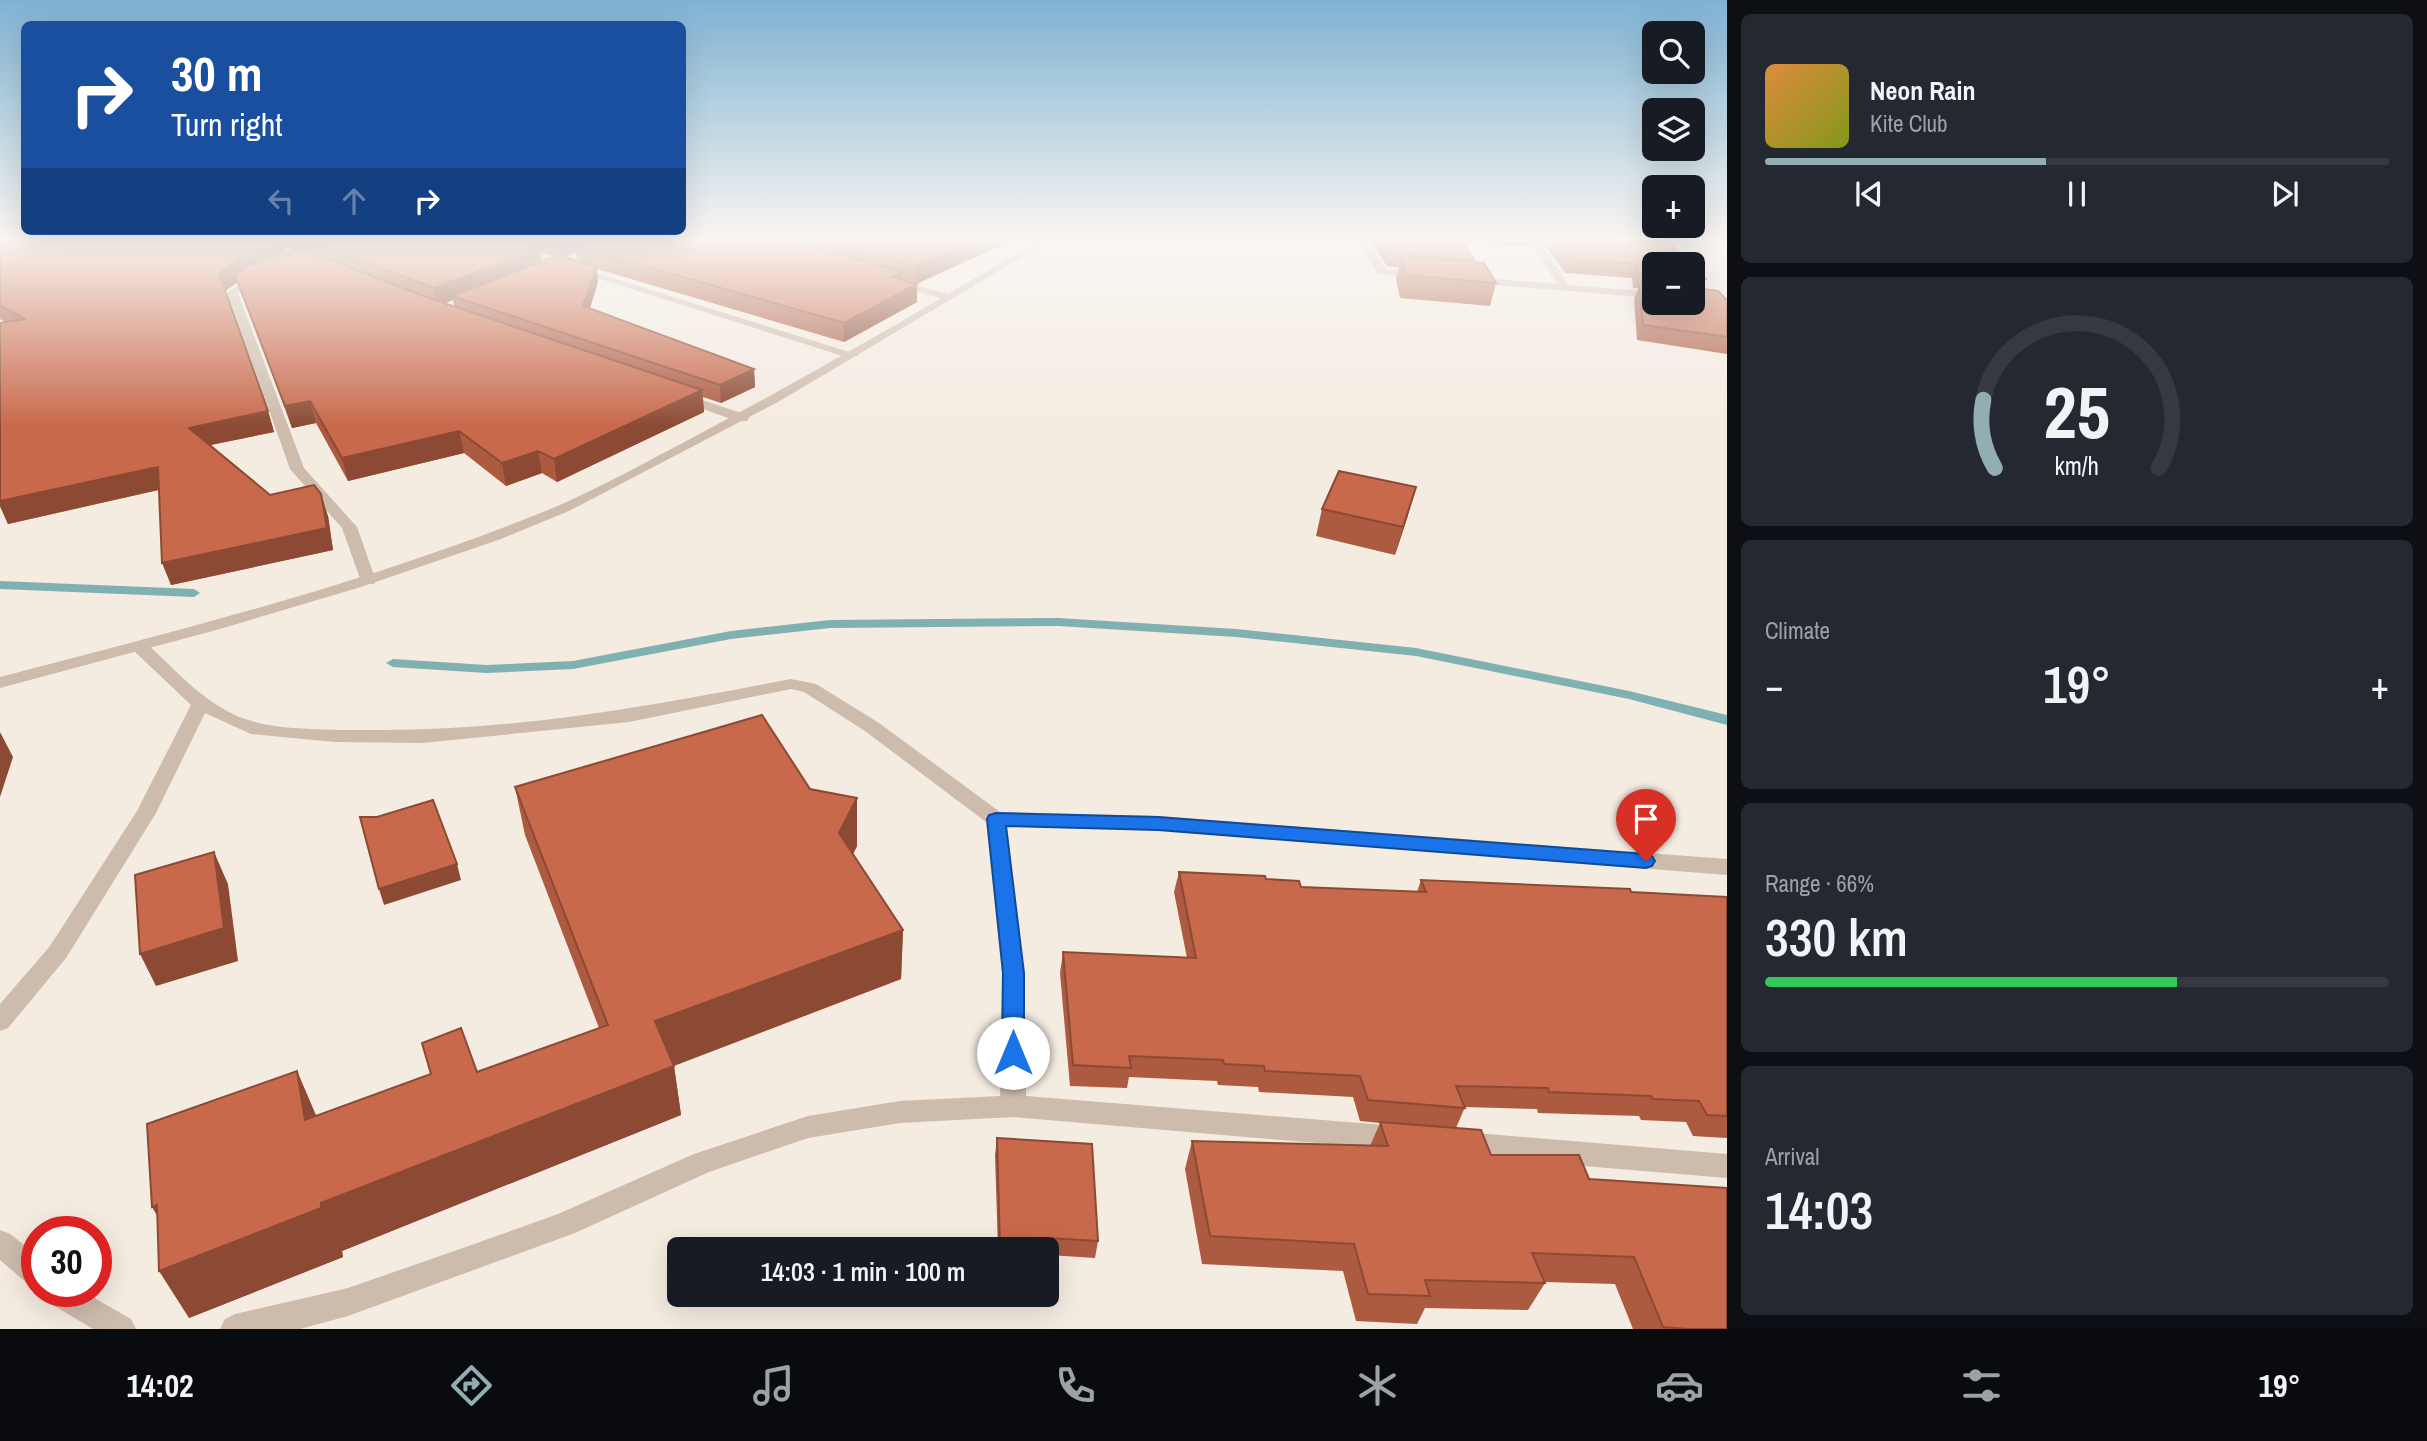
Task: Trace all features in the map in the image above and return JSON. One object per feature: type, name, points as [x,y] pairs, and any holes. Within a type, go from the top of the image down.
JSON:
[{"type":"street","points":[[236,303],[297,469],[348,527],[368,581]]},
{"type":"street","points":[[685,303],[853,355]]},
{"type":"street","points":[[0,683],[368,581],[434,560],[568,507],[742,418],[937,303]]},
{"type":"street","points":[[676,395],[742,418]]},
{"type":"street","points":[[139,646],[201,704],[251,728],[334,736],[423,737],[629,716],[791,684],[810,688],[872,727],[996,819],[1158,823],[1727,867]]},
{"type":"street","points":[[0,1021],[58,952],[139,825],[201,704]]},
{"type":"street","points":[[996,819],[1013,973],[1013,1106]]},
{"type":"street","points":[[235,1329],[268,1324],[348,1302],[463,1262],[565,1224],[703,1163],[808,1127],[900,1112],[1013,1106],[1727,1166]]},
{"type":"street","points":[[0,1243],[21,1260]]},
{"type":"street","points":[[84,1307],[121,1329]]},
{"type":"building","points":[[230,303],[268,411],[189,428],[270,495],[314,485],[321,494],[327,528],[162,563],[158,467],[0,501],[0,323],[25,319],[0,305]]},
{"type":"building","points":[[246,303],[444,303],[702,390],[554,459],[538,451],[502,463],[459,431],[342,458],[310,401],[285,406]]},
{"type":"building","points":[[473,303],[584,303],[583,306],[754,369],[720,385]]},
{"type":"building","points":[[774,303],[881,303],[844,323]]},
{"type":"building","points":[[1641,303],[1642,315],[1705,315],[1705,303],[1727,303],[1727,337],[1643,325]]},
{"type":"building","points":[[1339,471],[1416,487],[1403,527],[1322,509]]},
{"type":"building","points":[[762,715],[810,789],[857,798],[839,833],[903,930],[655,1021],[674,1066],[321,1203],[321,1208],[159,1271],[157,1205],[152,1207],[147,1124],[297,1071],[305,1120],[431,1074],[422,1043],[461,1028],[477,1072],[608,1025],[515,787]]},
{"type":"building","points":[[433,800],[457,864],[379,889],[360,817],[377,817]]},
{"type":"building","points":[[214,852],[224,928],[140,954],[135,875]]},
{"type":"building","points":[[1179,872],[1265,876],[1266,879],[1299,881],[1301,887],[1426,892],[1421,880],[1630,889],[1631,892],[1727,897],[1727,1116],[1707,1115],[1699,1101],[1653,1099],[1651,1096],[1549,1092],[1548,1088],[1456,1086],[1465,1108],[1368,1100],[1360,1076],[1265,1071],[1264,1066],[1224,1064],[1223,1060],[1129,1056],[1131,1068],[1073,1065],[1063,952],[1196,958]]},
{"type":"building","points":[[1380,1122],[1481,1130],[1491,1155],[1579,1155],[1589,1179],[1727,1188],[1727,1329],[1663,1327],[1634,1257],[1532,1253],[1545,1283],[1425,1280],[1430,1296],[1368,1294],[1354,1244],[1210,1236],[1192,1141],[1388,1146]]},
{"type":"building","points":[[997,1138],[1092,1144],[1098,1241],[1059,1237],[1000,1237]]},
{"type":"waterway","points":[[0,585],[194,593]]},
{"type":"waterway","points":[[393,663],[486,669],[573,665],[731,635],[830,624],[1058,622],[1236,633],[1416,652],[1629,695],[1727,720]]},
{"type":"route","points":[[1013,1053],[1013,973],[996,819],[1158,823],[1646,861]]}]
